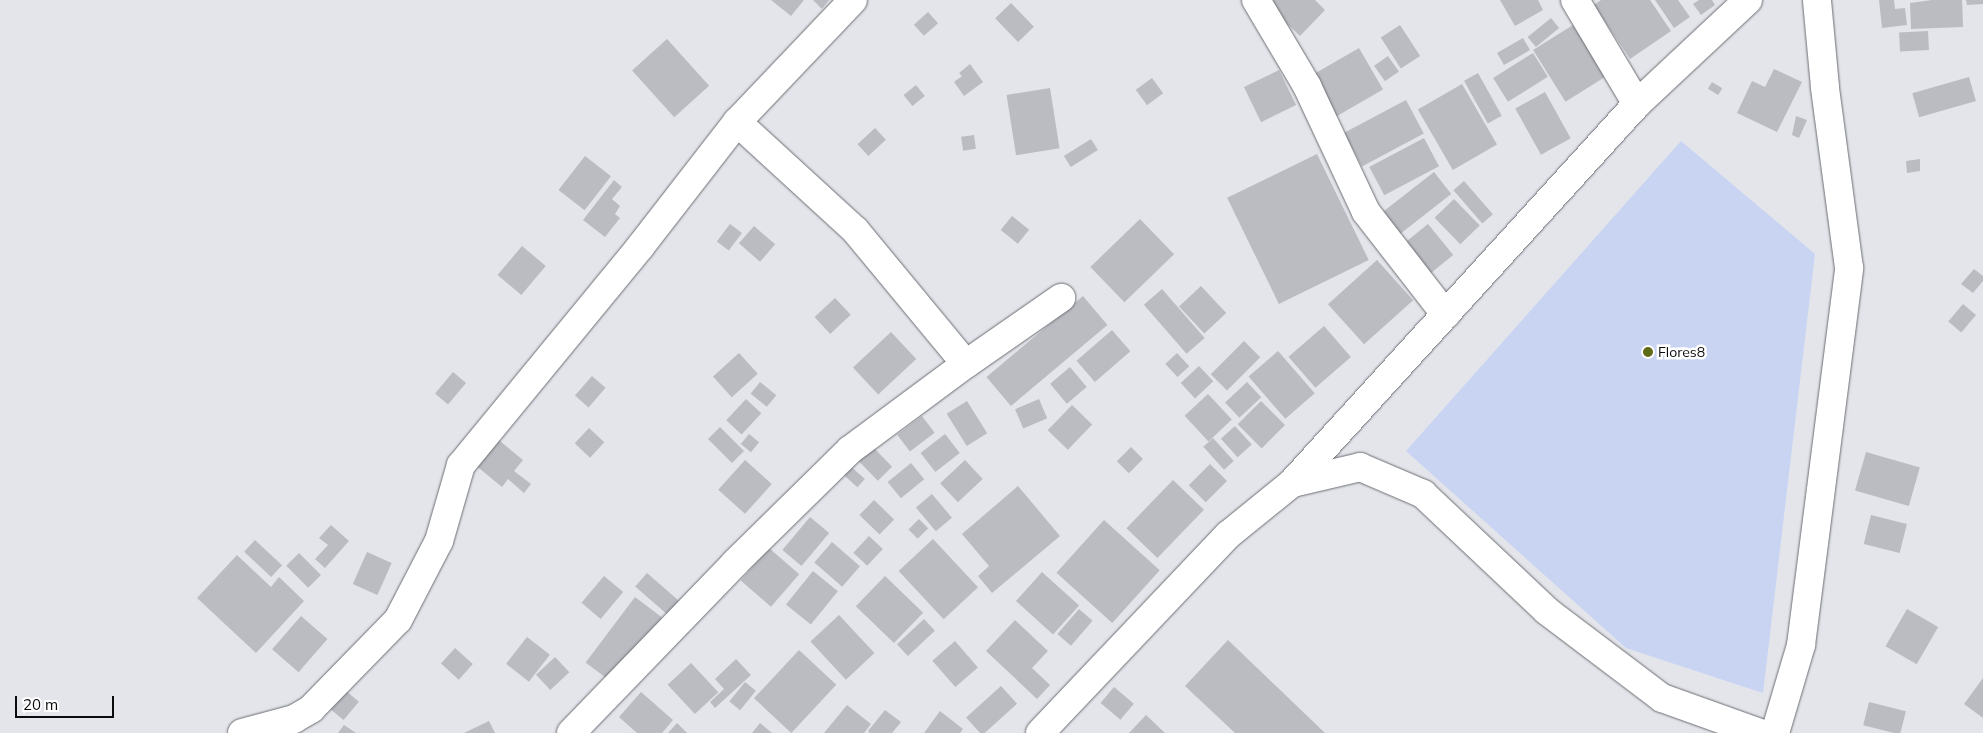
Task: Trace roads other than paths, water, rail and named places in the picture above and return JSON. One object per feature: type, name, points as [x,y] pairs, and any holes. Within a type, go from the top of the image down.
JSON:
[{"type":"street","points":[[242,733],[294,718],[311,709],[398,620],[439,541],[461,465],[640,247],[737,122],[853,0]]},
{"type":"street","points":[[1256,0],[1307,86],[1366,212],[1446,315]]},
{"type":"street","points":[[1575,0],[1637,104]]},
{"type":"street","points":[[1040,733],[1228,535],[1292,483],[1637,104],[1748,0]]},
{"type":"street","points":[[1775,733],[1801,646],[1849,268],[1825,87],[1817,0]]},
{"type":"street","points":[[737,122],[855,230],[966,364]]},
{"type":"street","points":[[571,733],[735,563],[850,450],[966,364],[1061,298]]},
{"type":"street","points":[[1292,483],[1360,468],[1422,494],[1547,611],[1662,698],[1760,733]]},
{"type":"place","name":"Flores8","points":[[1648,352]]}]
